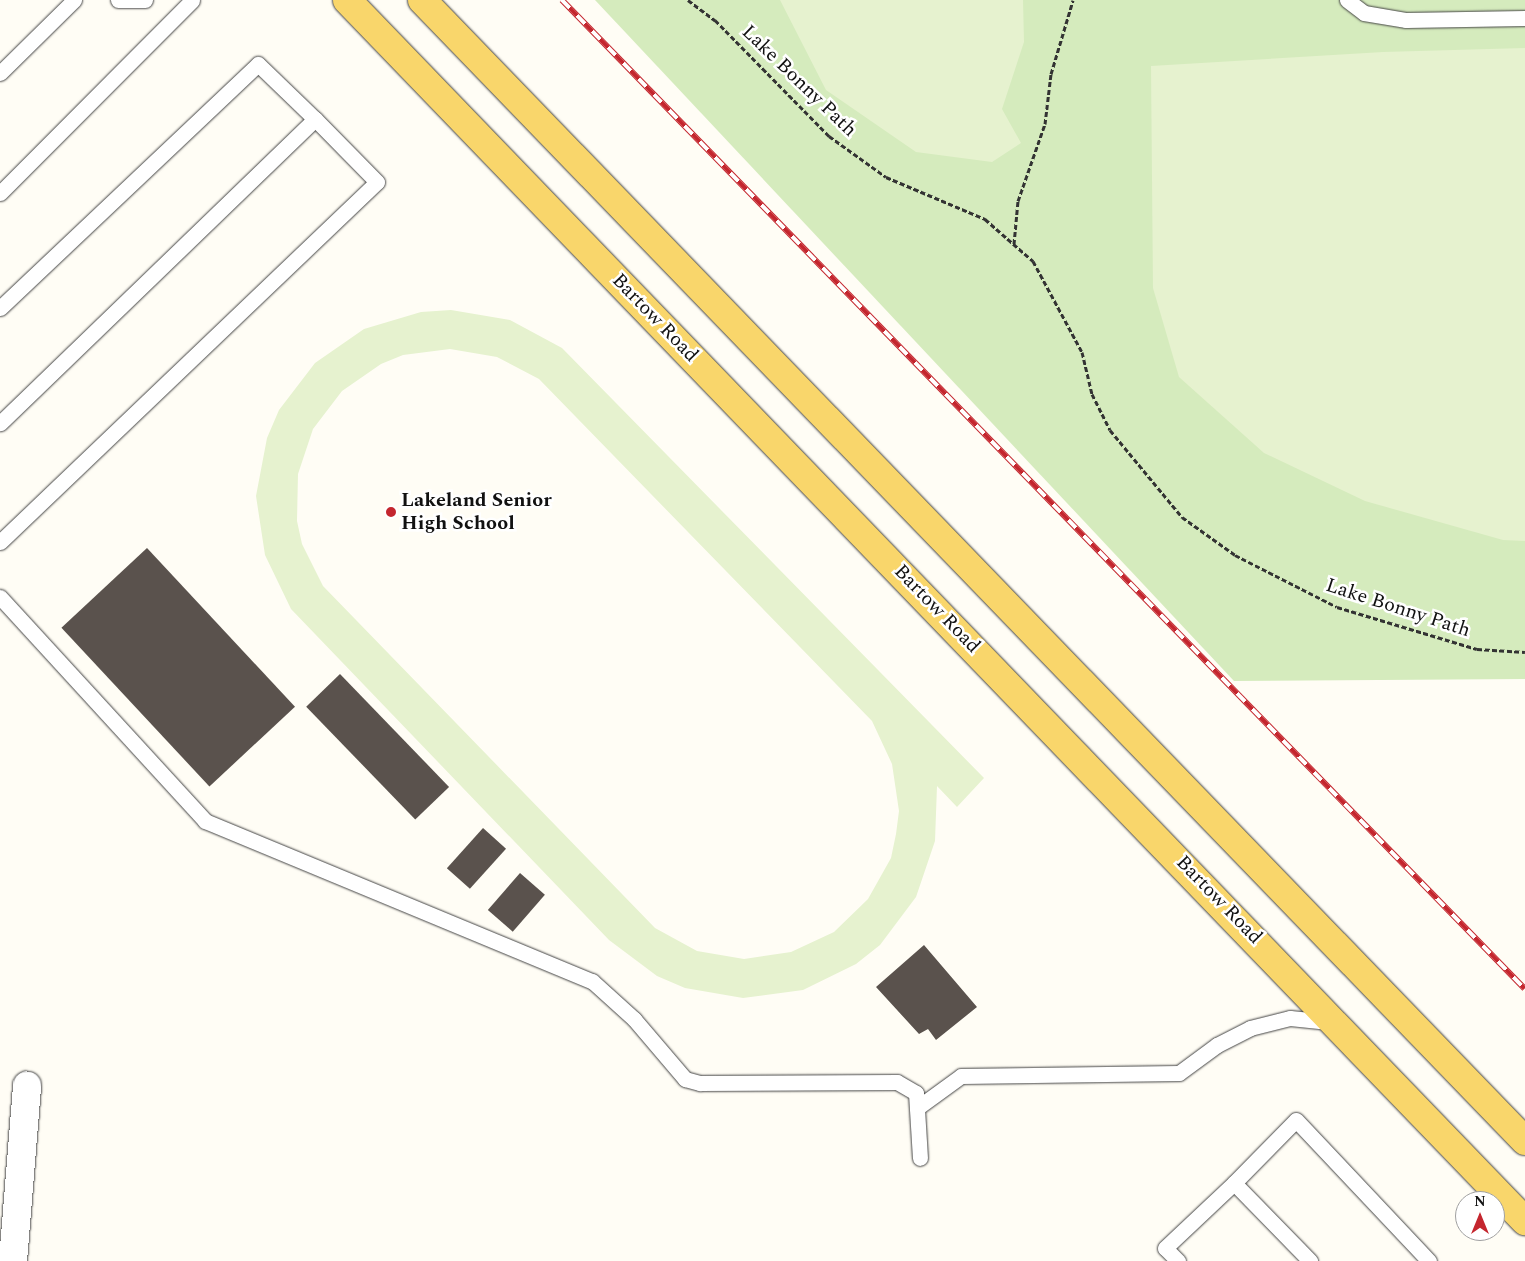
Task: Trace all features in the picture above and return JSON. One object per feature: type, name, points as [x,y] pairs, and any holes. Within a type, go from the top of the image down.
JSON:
[{"type":"main road","name":"Bartow Road","points":[[346,0],[1340,1025],[1525,1221]]},
{"type":"main road","points":[[422,0],[1525,1141]]},
{"type":"street","points":[[13,1261],[27,1086]]},
{"type":"lane","points":[[0,73],[74,0]]},
{"type":"lane","points":[[118,0],[145,0]]},
{"type":"lane","points":[[0,192],[192,0]]},
{"type":"lane","points":[[1348,0],[1364,13],[1406,20],[1525,18]]},
{"type":"lane","points":[[0,308],[258,64],[377,182],[0,542]]},
{"type":"lane","points":[[0,423],[315,119]]},
{"type":"lane","points":[[0,598],[205,821],[592,980],[634,1019],[685,1079],[700,1083],[897,1082],[916,1093],[920,1158]]},
{"type":"lane","points":[[917,1108],[961,1076],[1179,1073],[1217,1045],[1250,1028],[1290,1018],[1340,1025]]},
{"type":"lane","points":[[1178,1261],[1165,1248],[1234,1183],[1296,1120],[1429,1261]]},
{"type":"lane","points":[[1234,1183],[1310,1261]]},
{"type":"path","name":"Lake Bonny Path","points":[[688,0],[715,20],[829,136],[886,177],[985,219],[1033,261],[1061,306],[1110,430],[1182,517],[1244,560],[1337,607],[1476,649],[1525,652]]},
{"type":"path","points":[[1014,245],[1018,201],[1046,124],[1051,74],[1073,0]]},
{"type":"green space","points":[[595,0],[1525,0],[1525,679],[1234,681]]},
{"type":"green space","points":[[780,0],[1023,0],[1024,42],[1002,109],[1021,143],[992,162],[916,152],[826,90]]},
{"type":"green space","points":[[1525,48],[1525,541],[1503,540],[1365,501],[1264,453],[1179,377],[1153,288],[1151,66],[1383,52]]},
{"type":"green space","points":[[451,310],[510,320],[562,348],[984,778],[957,807],[937,786],[935,841],[916,897],[880,945],[856,964],[803,990],[743,998],[685,988],[657,976],[609,940],[291,609],[265,555],[256,496],[267,438],[279,410],[315,363],[364,329],[421,312]],"holes":[[[450,349],[497,357],[539,379],[872,721],[892,764],[899,811],[896,834],[891,858],[868,899],[834,932],[791,952],[744,959],[697,951],[655,928],[323,586],[302,544],[297,521],[298,474],[313,429],[342,391],[381,364],[403,355]]]},
{"type":"building","points":[[147,548],[295,707],[209,786],[61,628]]},
{"type":"building","points":[[340,674],[449,787],[415,820],[306,707]]},
{"type":"building","points":[[483,828],[506,849],[470,889],[447,868]]},
{"type":"building","points":[[520,873],[545,895],[513,932],[488,910]]},
{"type":"building","points":[[924,945],[977,1007],[936,1040],[928,1029],[919,1034],[876,987]]},
{"type":"railway","points":[[562,0],[1525,989]]},
{"type":"place","name":"Lakeland Senior High School","points":[[391,512]]}]
